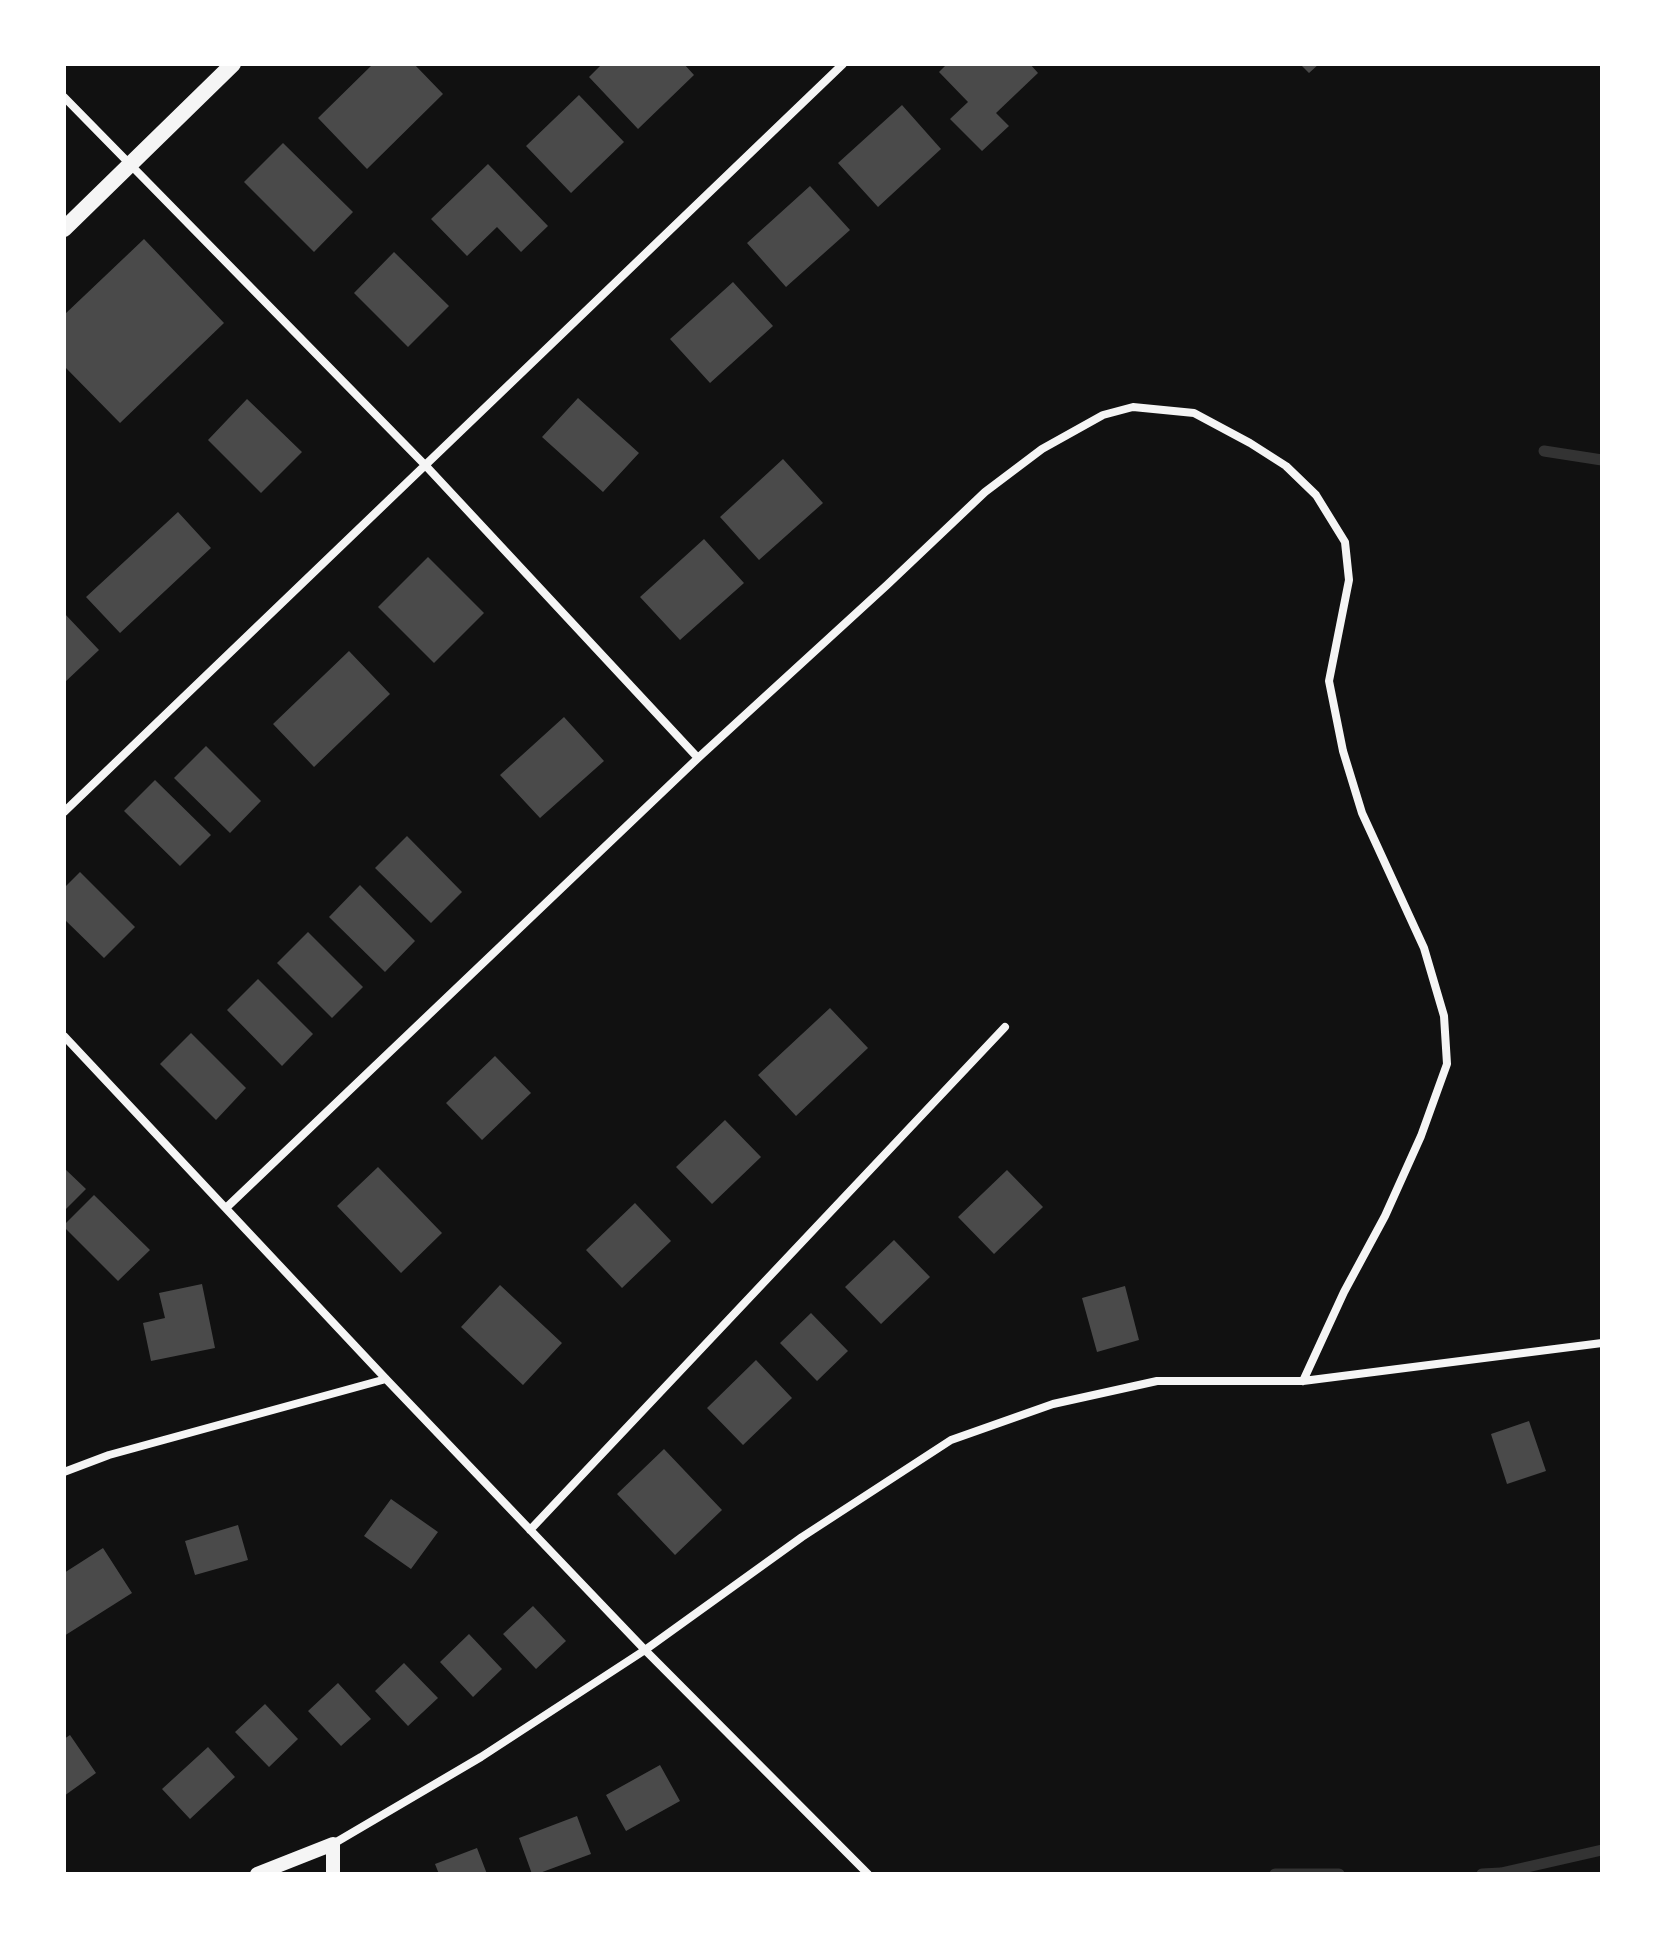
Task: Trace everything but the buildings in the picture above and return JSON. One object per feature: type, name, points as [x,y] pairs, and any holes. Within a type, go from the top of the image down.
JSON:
[{"type":"main road","points":[[64,229],[233,64]]},
{"type":"street","points":[[64,812],[843,64]]},
{"type":"street","points":[[64,97],[426,466],[698,758]]},
{"type":"street","points":[[226,1208],[698,758],[985,492],[1042,449],[1103,415],[1133,407],[1194,413],[1286,466],[1316,495],[1345,542],[1349,580],[1329,681],[1343,751],[1362,813],[1424,948],[1444,1016],[1447,1064],[1421,1136],[1303,1381]]},
{"type":"street","points":[[530,1530],[1005,1027]]},
{"type":"street","points":[[64,1036],[645,1650],[868,1874]]},
{"type":"street","points":[[257,1874],[333,1844],[481,1757],[645,1650],[802,1537],[951,1440],[1053,1404],[1157,1381],[1303,1381],[1602,1343]]},
{"type":"street","points":[[64,1472],[109,1455],[386,1379]]},
{"type":"street","points":[[333,1844],[333,1874]]},
{"type":"waterway","points":[[1544,451],[1602,460]]},
{"type":"waterway","points":[[1482,1874],[1501,1873],[1602,1850]]},
{"type":"waterway","points":[[1275,1874],[1339,1874]]}]
